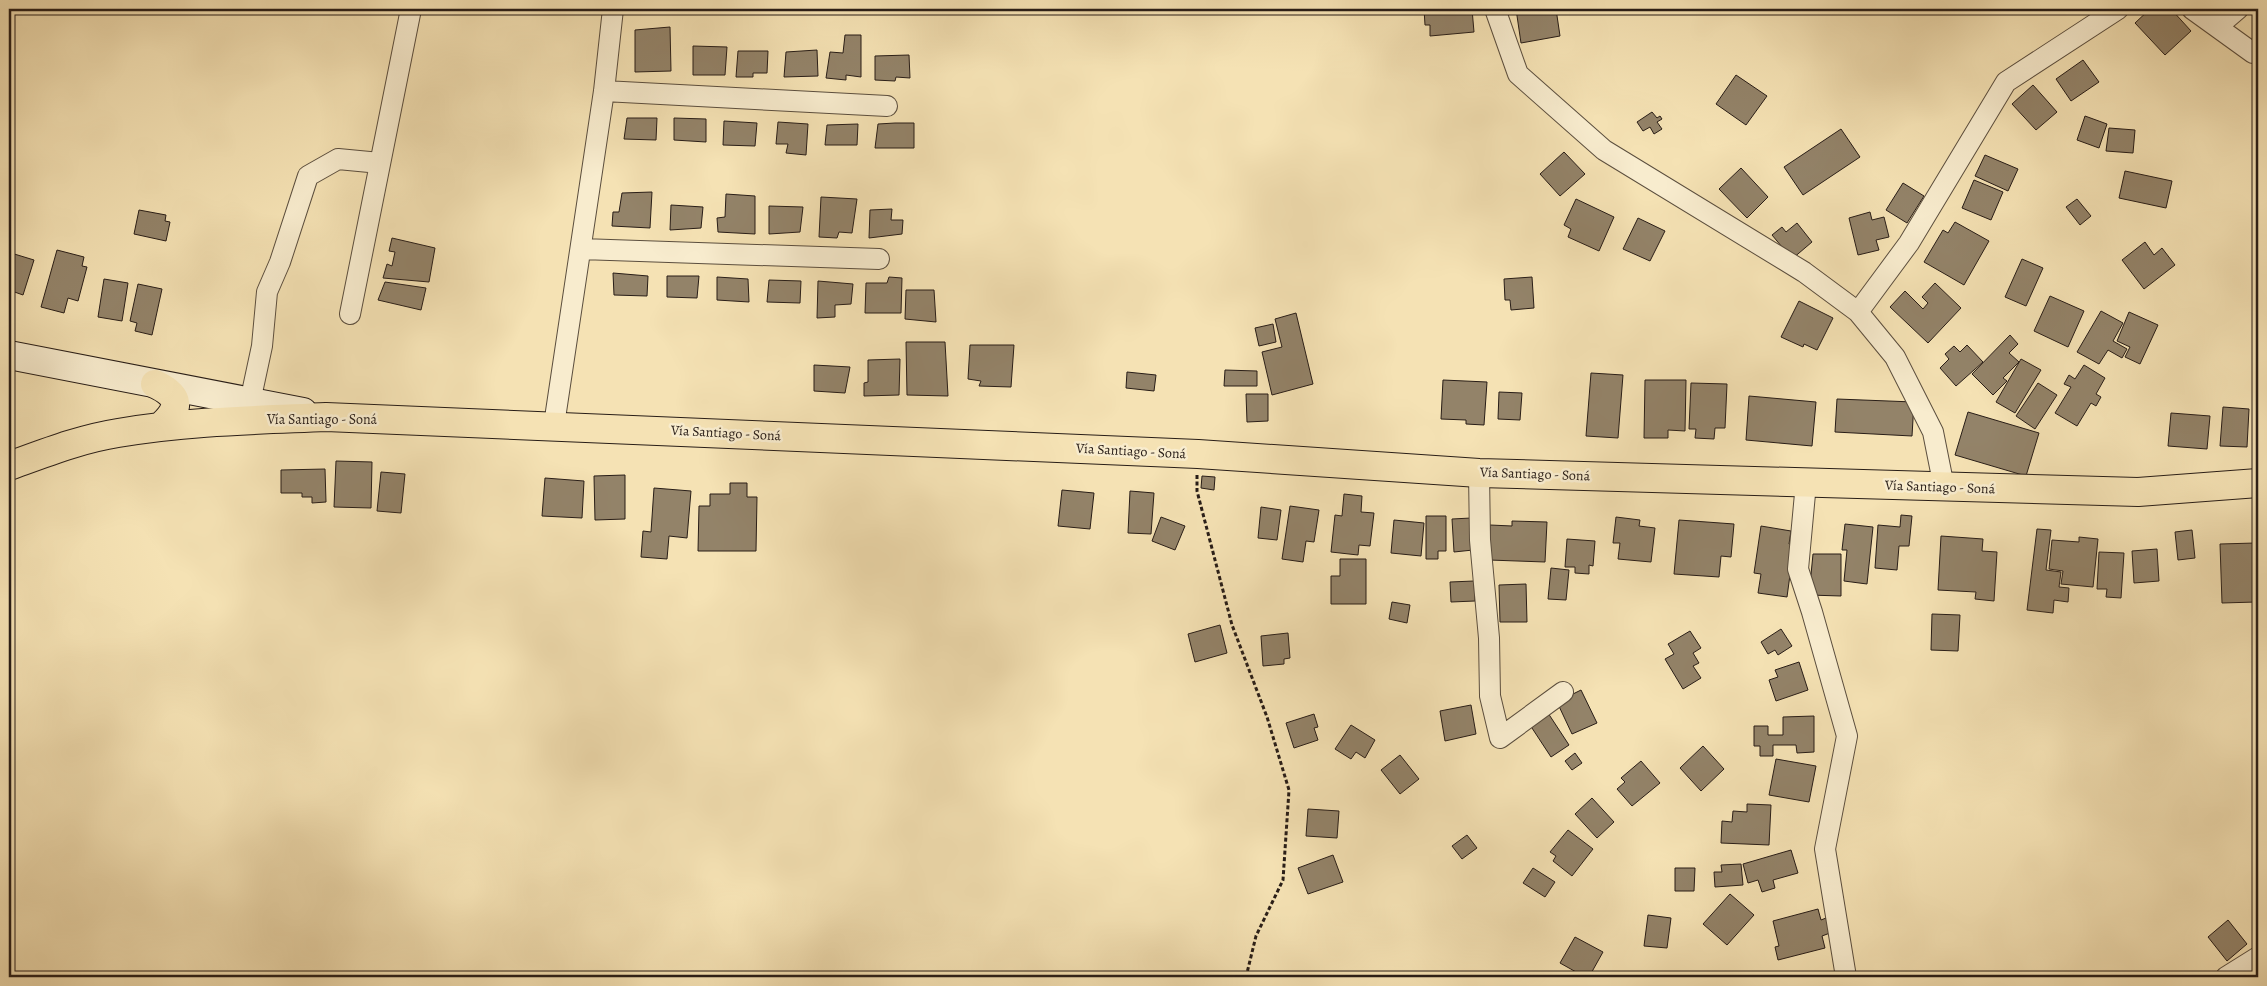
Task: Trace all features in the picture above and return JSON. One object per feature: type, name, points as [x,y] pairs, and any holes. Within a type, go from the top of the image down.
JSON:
[{"type":"main road","points":[[9,355],[326,417]]},
{"type":"main road","points":[[155,384],[168,390],[174,396],[175,403],[168,420],[160,427]]},
{"type":"main road","points":[[196,392],[204,403],[202,422]]},
{"type":"main road","name":"Vía Santiago - Soná","points":[[9,466],[65,446],[116,433],[202,422],[326,417],[554,425],[1198,454],[1479,473],[2138,492],[2258,483]]},
{"type":"street","points":[[350,314],[411,9]]},
{"type":"street","points":[[554,425],[604,91],[613,9]]},
{"type":"street","points":[[1495,9],[1518,74],[1604,150],[1804,272],[1858,312],[1895,357],[1933,432],[1944,487]]},
{"type":"street","points":[[1858,312],[1909,243],[2006,82],[2118,9]]},
{"type":"street","points":[[2192,9],[2253,53]]},
{"type":"street","points":[[2217,27],[2238,9]]},
{"type":"street","points":[[604,91],[887,106]]},
{"type":"street","points":[[250,402],[262,346],[267,292],[280,262],[308,176],[338,158],[380,163]]},
{"type":"street","points":[[581,249],[879,259]]},
{"type":"street","points":[[1479,473],[1480,540],[1489,638],[1490,696],[1500,738],[1563,692]]},
{"type":"street","points":[[1806,483],[1798,569],[1847,736],[1825,849],[1846,977]]},
{"type":"street","points":[[2226,977],[2258,957]]},
{"type":"path","points":[[1198,454],[1197,491],[1232,626],[1267,717],[1289,790],[1283,880],[1256,936],[1246,977]]},
{"type":"building","points":[[1424,9],[1472,9],[1474,32],[1430,36],[1430,25],[1425,25]]},
{"type":"building","points":[[1516,9],[1556,9],[1560,36],[1521,43]]},
{"type":"building","points":[[2150,9],[2171,9],[2191,31],[2165,55],[2135,23]]},
{"type":"building","points":[[670,27],[671,71],[635,72],[635,30]]},
{"type":"building","points":[[845,35],[861,35],[861,77],[846,75],[846,80],[826,78],[830,52],[843,53]]},
{"type":"building","points":[[693,46],[727,47],[725,75],[693,75]]},
{"type":"building","points":[[817,50],[818,76],[784,77],[786,52]]},
{"type":"building","points":[[738,51],[768,51],[767,73],[753,73],[753,77],[736,77]]},
{"type":"building","points":[[909,55],[910,78],[896,77],[895,81],[875,80],[875,56]]},
{"type":"building","points":[[2083,60],[2099,82],[2071,101],[2056,79]]},
{"type":"building","points":[[1736,75],[1767,96],[1746,125],[1716,104]]},
{"type":"building","points":[[2033,85],[2057,112],[2036,130],[2012,104]]},
{"type":"building","points":[[1652,112],[1657,118],[1660,116],[1662,119],[1657,122],[1662,129],[1654,134],[1650,127],[1643,131],[1637,122]]},
{"type":"building","points":[[2085,116],[2107,124],[2099,148],[2077,140]]},
{"type":"building","points":[[627,118],[657,118],[656,140],[624,139]]},
{"type":"building","points":[[674,118],[706,119],[706,142],[674,140]]},
{"type":"building","points":[[724,121],[757,123],[755,146],[723,145]]},
{"type":"building","points":[[778,122],[808,124],[806,155],[786,153],[788,144],[776,144]]},
{"type":"building","points":[[914,123],[914,148],[875,148],[878,124]]},
{"type":"building","points":[[858,124],[857,145],[825,145],[827,125]]},
{"type":"building","points":[[2109,128],[2135,130],[2133,153],[2106,151]]},
{"type":"building","points":[[1841,129],[1860,157],[1803,195],[1784,167]]},
{"type":"building","points":[[1564,152],[1585,174],[1560,196],[1540,174]]},
{"type":"building","points":[[1985,155],[2018,169],[2008,191],[1975,176]]},
{"type":"building","points":[[1741,168],[1768,197],[1747,218],[1719,189]]},
{"type":"building","points":[[2125,171],[2172,181],[2166,208],[2119,198]]},
{"type":"building","points":[[1974,180],[2003,192],[1991,220],[1962,208]]},
{"type":"building","points":[[1903,183],[1924,196],[1907,223],[1886,210]]},
{"type":"building","points":[[652,192],[650,228],[612,226],[613,212],[619,212],[622,193]]},
{"type":"building","points":[[726,194],[755,196],[755,234],[718,232],[717,218],[725,217]]},
{"type":"building","points":[[821,197],[857,199],[852,233],[839,232],[837,238],[819,237]]},
{"type":"building","points":[[1576,199],[1614,217],[1599,251],[1568,237],[1571,229],[1564,225]]},
{"type":"building","points":[[2077,199],[2091,216],[2080,225],[2066,207]]},
{"type":"building","points":[[671,205],[703,207],[701,228],[670,230]]},
{"type":"building","points":[[769,206],[803,207],[800,232],[769,234]]},
{"type":"building","points":[[892,209],[891,220],[903,220],[902,234],[869,238],[870,210]]},
{"type":"building","points":[[139,210],[166,215],[165,221],[170,222],[166,241],[134,234]]},
{"type":"building","points":[[1870,212],[1872,220],[1884,217],[1889,237],[1876,240],[1879,250],[1858,255],[1849,218]]},
{"type":"building","points":[[1638,218],[1665,231],[1650,261],[1623,249]]},
{"type":"building","points":[[1955,222],[1989,241],[1964,285],[1924,262],[1943,230],[1948,233]]},
{"type":"building","points":[[1797,223],[1812,242],[1792,259],[1772,235],[1782,227],[1786,232]]},
{"type":"building","points":[[392,238],[435,248],[429,282],[383,278],[387,264],[392,266],[395,252],[389,251]]},
{"type":"building","points":[[2145,242],[2154,255],[2162,248],[2175,265],[2144,289],[2122,260]]},
{"type":"building","points":[[57,250],[84,257],[82,266],[87,267],[78,301],[68,298],[64,313],[41,307]]},
{"type":"building","points":[[11,253],[34,260],[23,295],[9,290]]},
{"type":"building","points":[[2022,259],[2043,268],[2026,306],[2005,297]]},
{"type":"building","points":[[613,273],[648,276],[647,296],[614,295]]},
{"type":"building","points":[[667,276],[699,276],[697,298],[667,297]]},
{"type":"building","points":[[717,277],[748,279],[749,302],[717,300]]},
{"type":"building","points":[[889,277],[902,278],[901,313],[865,313],[866,283],[887,283]]},
{"type":"building","points":[[1532,277],[1534,308],[1511,310],[1510,300],[1505,300],[1504,279]]},
{"type":"building","points":[[104,279],[128,283],[122,321],[98,317]]},
{"type":"building","points":[[769,280],[801,281],[800,303],[767,302]]},
{"type":"building","points":[[818,281],[853,284],[851,304],[835,305],[835,317],[817,318]]},
{"type":"building","points":[[385,282],[426,288],[421,310],[378,300]]},
{"type":"building","points":[[1935,283],[1961,308],[1928,343],[1890,307],[1905,291],[1923,309],[1928,303],[1922,297]]},
{"type":"building","points":[[138,284],[162,289],[152,335],[135,331],[137,323],[130,321]]},
{"type":"building","points":[[906,290],[934,290],[936,322],[905,319]]},
{"type":"building","points":[[2050,296],[2084,311],[2068,347],[2034,331]]},
{"type":"building","points":[[1799,301],[1833,318],[1817,350],[1804,344],[1803,347],[1781,337]]},
{"type":"building","points":[[2101,311],[2123,323],[2113,341],[2127,349],[2122,358],[2108,350],[2099,364],[2077,352]]},
{"type":"building","points":[[2129,312],[2158,325],[2140,364],[2125,357],[2130,347],[2117,341]]},
{"type":"building","points":[[1296,313],[1313,384],[1272,395],[1262,352],[1282,347],[1275,319]]},
{"type":"building","points":[[1273,324],[1276,342],[1259,346],[1255,328]]},
{"type":"building","points":[[2010,335],[2018,344],[2009,353],[2019,362],[2003,378],[2007,381],[1993,395],[1972,374]]},
{"type":"building","points":[[906,342],[945,342],[948,396],[907,395]]},
{"type":"building","points":[[970,345],[1014,345],[1011,387],[979,386],[981,381],[968,379]]},
{"type":"building","points":[[1967,345],[1983,362],[1956,386],[1940,368],[1949,359],[1945,354],[1954,346],[1960,352]]},
{"type":"building","points":[[900,359],[899,395],[864,396],[864,383],[868,382],[868,360]]},
{"type":"building","points":[[2021,359],[2041,370],[2015,413],[1996,402]]},
{"type":"building","points":[[814,365],[850,367],[845,393],[814,391]]},
{"type":"building","points":[[2084,365],[2105,378],[2096,394],[2101,397],[2096,406],[2091,403],[2077,426],[2055,413],[2071,387],[2064,384],[2069,375],[2075,379]]},
{"type":"building","points":[[1225,370],[1257,371],[1257,386],[1224,386]]},
{"type":"building","points":[[1127,372],[1156,375],[1154,391],[1126,388]]},
{"type":"building","points":[[1591,373],[1623,375],[1618,438],[1586,436]]},
{"type":"building","points":[[1443,380],[1487,382],[1484,425],[1466,424],[1466,420],[1441,419]]},
{"type":"building","points":[[1645,380],[1686,380],[1685,431],[1668,430],[1668,438],[1644,438]]},
{"type":"building","points":[[1691,383],[1727,384],[1725,428],[1715,428],[1714,439],[1695,438],[1696,429],[1689,429]]},
{"type":"building","points":[[2038,383],[2057,395],[2035,429],[2016,416]]},
{"type":"building","points":[[1499,392],[1522,393],[1520,420],[1498,419]]},
{"type":"building","points":[[1246,394],[1268,394],[1268,421],[1247,422]]},
{"type":"building","points":[[1749,396],[1816,402],[1812,446],[1746,440]]},
{"type":"building","points":[[1837,399],[1914,402],[1912,436],[1835,432]]},
{"type":"building","points":[[2223,407],[2249,409],[2247,447],[2220,446]]},
{"type":"building","points":[[1968,412],[2039,433],[2026,476],[1955,455]]},
{"type":"building","points":[[2171,413],[2210,416],[2207,449],[2168,446]]},
{"type":"building","points":[[336,461],[372,462],[371,508],[334,507]]},
{"type":"building","points":[[325,469],[326,502],[312,503],[312,497],[302,497],[302,493],[281,493],[281,470]]},
{"type":"building","points":[[381,472],[405,474],[401,513],[377,511]]},
{"type":"building","points":[[625,475],[625,519],[595,520],[594,476]]},
{"type":"building","points":[[1202,476],[1215,477],[1214,490],[1201,488]]},
{"type":"building","points":[[545,478],[584,481],[582,518],[542,516]]},
{"type":"building","points":[[730,483],[747,483],[747,497],[757,497],[756,551],[698,551],[699,506],[710,506],[710,494],[730,494]]},
{"type":"building","points":[[654,488],[691,491],[687,538],[669,536],[667,559],[641,557],[643,531],[651,532]]},
{"type":"building","points":[[1062,490],[1094,493],[1090,529],[1058,526]]},
{"type":"building","points":[[1130,491],[1154,493],[1151,534],[1128,533]]},
{"type":"building","points":[[1344,494],[1362,496],[1361,512],[1374,513],[1370,546],[1359,545],[1358,555],[1331,552],[1335,515],[1342,516]]},
{"type":"building","points":[[1290,506],[1319,510],[1314,542],[1306,541],[1303,562],[1282,559]]},
{"type":"building","points":[[1261,507],[1281,510],[1277,540],[1258,538]]},
{"type":"building","points":[[1901,515],[1912,516],[1909,546],[1899,546],[1897,570],[1875,568],[1878,525],[1900,527]]},
{"type":"building","points":[[1426,516],[1446,516],[1446,551],[1438,551],[1438,559],[1426,559]]},
{"type":"building","points":[[1161,517],[1185,526],[1175,550],[1152,541]]},
{"type":"building","points":[[1616,517],[1640,520],[1639,526],[1655,528],[1651,562],[1618,559],[1620,543],[1613,543]]},
{"type":"building","points":[[1471,518],[1473,550],[1454,552],[1452,519]]},
{"type":"building","points":[[1394,520],[1424,523],[1421,556],[1391,553]]},
{"type":"building","points":[[1679,520],[1734,524],[1731,557],[1721,556],[1719,577],[1674,574]]},
{"type":"building","points":[[1512,521],[1547,522],[1545,562],[1489,560],[1490,525],[1512,526]]},
{"type":"building","points":[[1845,524],[1873,527],[1867,584],[1844,581],[1847,550],[1842,550]]},
{"type":"building","points":[[1761,526],[1791,531],[1789,544],[1794,545],[1787,597],[1758,593],[1761,574],[1754,573]]},
{"type":"building","points":[[2037,529],[2051,530],[2046,570],[2061,572],[2059,587],[2069,588],[2068,602],[2054,600],[2053,613],[2027,610]]},
{"type":"building","points":[[2192,530],[2195,558],[2178,560],[2175,532]]},
{"type":"building","points":[[1941,536],[1983,539],[1982,551],[1997,552],[1994,601],[1975,599],[1976,592],[1938,590]]},
{"type":"building","points":[[2079,537],[2098,539],[2093,587],[2061,584],[2063,571],[2049,569],[2052,540],[2079,542]]},
{"type":"building","points":[[1567,539],[1595,541],[1593,566],[1589,565],[1589,574],[1575,573],[1575,567],[1565,567]]},
{"type":"building","points":[[2255,543],[2256,602],[2222,603],[2220,544]]},
{"type":"building","points":[[2157,549],[2159,581],[2134,583],[2132,551]]},
{"type":"building","points":[[2099,552],[2124,553],[2121,598],[2106,597],[2107,589],[2097,589]]},
{"type":"building","points":[[1813,554],[1841,554],[1841,596],[1809,595]]},
{"type":"building","points":[[1340,559],[1366,559],[1366,604],[1331,604],[1331,576],[1340,576]]},
{"type":"building","points":[[1551,568],[1569,570],[1566,600],[1548,599]]},
{"type":"building","points":[[1474,581],[1475,601],[1451,602],[1450,582]]},
{"type":"building","points":[[1526,584],[1527,622],[1500,622],[1499,585]]},
{"type":"building","points":[[1392,602],[1410,605],[1407,623],[1389,619]]},
{"type":"building","points":[[1932,614],[1960,615],[1958,651],[1931,650]]},
{"type":"building","points":[[1220,625],[1227,653],[1195,662],[1188,634]]},
{"type":"building","points":[[1781,629],[1792,646],[1778,655],[1775,650],[1768,654],[1761,642]]},
{"type":"building","points":[[1690,631],[1701,648],[1693,653],[1699,663],[1693,666],[1701,678],[1683,689],[1665,659],[1674,654],[1668,644]]},
{"type":"building","points":[[1288,633],[1290,658],[1284,659],[1284,664],[1263,666],[1261,636]]},
{"type":"building","points":[[1799,662],[1808,690],[1776,701],[1769,680],[1778,677],[1775,670]]},
{"type":"building","points":[[2257,682],[2258,707],[2254,707]]},
{"type":"building","points":[[1581,690],[1597,723],[1572,734],[1557,702]]},
{"type":"building","points":[[1471,705],[1476,734],[1445,741],[1440,711]]},
{"type":"building","points":[[1548,713],[1569,745],[1551,757],[1530,725]]},
{"type":"building","points":[[1314,714],[1318,727],[1314,728],[1318,740],[1294,748],[1286,723]]},
{"type":"building","points":[[1814,716],[1814,752],[1797,753],[1796,745],[1773,745],[1773,756],[1760,756],[1760,746],[1754,746],[1754,726],[1768,726],[1768,735],[1783,735],[1783,717]]},
{"type":"building","points":[[1351,725],[1375,740],[1365,758],[1356,752],[1351,759],[1335,749]]},
{"type":"building","points":[[1703,746],[1724,769],[1701,791],[1680,768]]},
{"type":"building","points":[[1575,753],[1582,763],[1572,770],[1565,761]]},
{"type":"building","points":[[1400,755],[1419,779],[1400,794],[1381,770]]},
{"type":"building","points":[[1776,759],[1816,766],[1809,802],[1769,795]]},
{"type":"building","points":[[1641,761],[1660,783],[1632,806],[1617,789],[1625,782],[1621,778]]},
{"type":"building","points":[[1592,798],[1614,822],[1597,838],[1575,814]]},
{"type":"building","points":[[1747,804],[1771,805],[1769,845],[1721,843],[1722,821],[1732,822],[1733,811],[1747,812]]},
{"type":"building","points":[[1308,809],[1339,811],[1337,838],[1306,836]]},
{"type":"building","points":[[1568,830],[1593,849],[1572,876],[1553,861],[1556,856],[1550,852]]},
{"type":"building","points":[[1467,835],[1477,848],[1462,859],[1452,846]]},
{"type":"building","points":[[1791,850],[1798,873],[1773,880],[1775,888],[1762,892],[1758,880],[1748,883],[1743,864]]},
{"type":"building","points":[[1333,855],[1343,882],[1308,894],[1298,868]]},
{"type":"building","points":[[1741,864],[1743,885],[1715,887],[1714,872],[1722,872],[1721,865]]},
{"type":"building","points":[[1533,868],[1555,882],[1545,897],[1523,883]]},
{"type":"building","points":[[1675,868],[1695,868],[1694,891],[1675,891]]},
{"type":"building","points":[[1730,894],[1754,915],[1727,945],[1703,924]]},
{"type":"building","points":[[1818,909],[1821,920],[1826,918],[1830,933],[1822,936],[1825,948],[1778,960],[1775,947],[1779,946],[1773,921]]},
{"type":"building","points":[[1648,915],[1671,918],[1667,948],[1644,946]]},
{"type":"building","points":[[2228,920],[2247,944],[2227,961],[2208,937]]},
{"type":"building","points":[[1575,937],[1603,952],[1589,977],[1585,977],[1560,963]]}]
